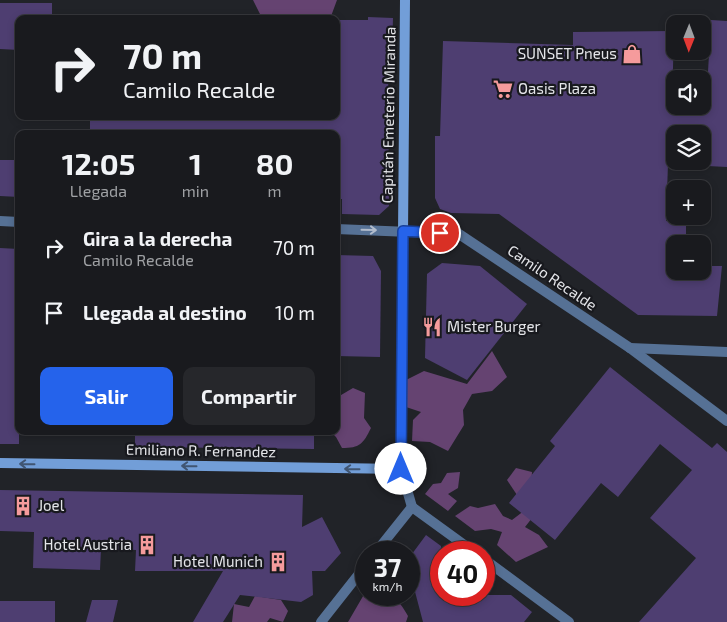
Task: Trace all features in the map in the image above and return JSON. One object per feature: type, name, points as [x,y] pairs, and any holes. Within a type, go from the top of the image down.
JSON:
[{"type":"street","name":"Capitán Emeterio Miranda","points":[[401,469],[405,0]]},
{"type":"street","points":[[0,221],[15,222]]},
{"type":"street","name":"Camilo Recalde","points":[[340,229],[459,234],[630,348],[727,421]]},
{"type":"street","points":[[630,348],[727,352]]},
{"type":"street","name":"Emiliano R. Fernandez","points":[[0,464],[401,469]]},
{"type":"street","points":[[401,469],[412,507],[459,541]]},
{"type":"street","points":[[385,541],[412,507]]},
{"type":"street","points":[[495,567],[569,622]]},
{"type":"street","points":[[321,622],[355,579]]},
{"type":"shaded area","points":[[253,0],[337,0],[331,15],[260,15]]},
{"type":"shaded area","points":[[492,351],[507,377],[492,391],[472,394],[463,410],[464,425],[448,451],[430,442],[412,441],[413,420],[421,412],[406,407],[404,381],[424,371],[467,384]]},
{"type":"shaded area","points":[[353,388],[365,393],[364,418],[371,428],[366,438],[357,446],[342,448],[334,435],[340,435],[340,396]]},
{"type":"shaded area","points":[[516,468],[532,472],[531,487],[517,495],[507,480]]},
{"type":"shaded area","points":[[460,472],[458,488],[448,494],[457,501],[448,511],[425,494],[433,484],[441,483],[447,473]]},
{"type":"shaded area","points":[[495,504],[503,516],[512,520],[529,507],[536,513],[525,527],[539,535],[548,547],[516,562],[497,545],[502,532],[491,529],[475,531],[455,516],[470,506],[478,508]]},
{"type":"shaded area","points":[[255,596],[281,600],[288,611],[283,622],[270,618],[267,622],[232,622],[234,604],[249,607]]},
{"type":"shaded area","points":[[357,606],[401,606],[408,616],[406,622],[348,622]]},
{"type":"building","points":[[0,3],[52,3],[52,15],[15,15],[15,50],[0,49]]},
{"type":"building","points":[[368,17],[393,18],[392,53],[388,53],[389,206],[379,215],[342,214],[342,199],[340,199],[340,130],[90,130],[90,120],[340,120],[340,20],[368,20]]},
{"type":"building","points":[[711,20],[727,21],[727,167],[711,166],[711,125],[666,125],[666,170],[668,170],[666,225],[686,225],[686,235],[666,235],[666,280],[711,280],[711,266],[722,266],[717,316],[638,315],[499,214],[451,213],[440,209],[435,198],[435,136],[440,136],[443,41],[573,45],[573,32],[666,31],[666,60],[673,60],[673,70],[666,70],[666,115],[711,115],[711,70],[708,70],[709,60],[711,60]]},
{"type":"building","points":[[0,160],[15,160],[15,197],[0,196]]},
{"type":"building","points":[[0,248],[15,249],[15,435],[19,435],[19,444],[0,444]]},
{"type":"building","points":[[340,255],[373,256],[381,271],[380,357],[340,356]]},
{"type":"building","points":[[442,263],[480,266],[527,304],[467,380],[425,358],[427,274]]},
{"type":"building","points":[[610,367],[712,448],[717,443],[727,452],[727,622],[639,622],[696,558],[650,518],[692,470],[660,444],[618,497],[601,483],[555,540],[509,503],[555,446],[550,441]]},
{"type":"building","points":[[135,435],[314,435],[314,449],[135,447]]},
{"type":"building","points":[[0,490],[303,495],[302,527],[322,517],[341,553],[325,571],[312,571],[313,595],[301,602],[240,595],[223,622],[193,622],[223,571],[135,571],[136,550],[101,549],[100,570],[33,568],[34,532],[0,531]]},
{"type":"building","points":[[426,535],[434,541],[430,541],[430,606],[495,606],[495,595],[511,595],[532,612],[524,622],[423,622],[419,606],[420,543]]},
{"type":"building","points":[[92,600],[118,600],[113,622],[86,622]]},
{"type":"building","points":[[0,601],[55,601],[55,622],[0,622]]},
{"type":"place","name":"SUNSET Pneus","points":[[632,54]]},
{"type":"place","name":"Oasis Plaza","points":[[503,89]]},
{"type":"place","name":"Mister Burger","points":[[432,327]]},
{"type":"place","name":"Joel","points":[[23,506]]},
{"type":"place","name":"Hotel Austria","points":[[147,545]]},
{"type":"place","name":"Hotel Munich","points":[[278,562]]},
{"type":"route","points":[[401,469],[403,231],[440,233]]}]
